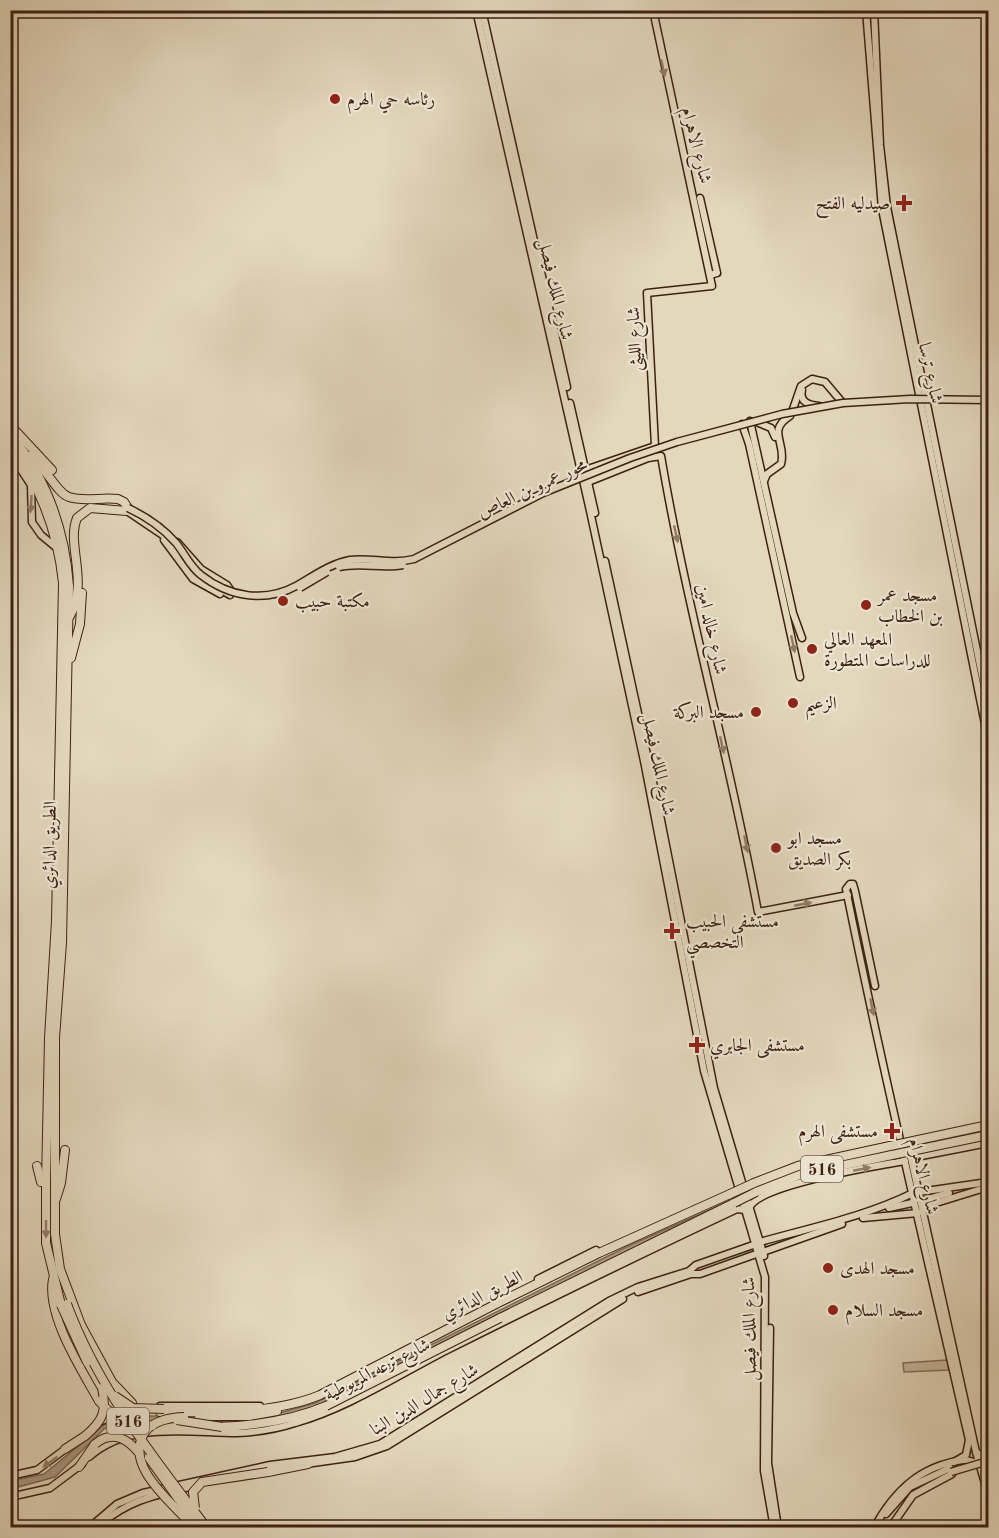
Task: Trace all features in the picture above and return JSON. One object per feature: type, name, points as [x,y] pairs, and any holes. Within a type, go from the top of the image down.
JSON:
[{"type":"highway","points":[[10,425],[47,463],[64,490],[72,495],[91,494]]},
{"type":"highway","name":"الطريق الدائري","points":[[11,437],[16,450],[43,492]]},
{"type":"highway","name":"الطريق الدائري","points":[[16,450],[26,454],[55,522],[62,550],[67,615],[59,943],[52,1038],[57,1272]]},
{"type":"highway","points":[[26,454],[41,464],[67,496],[118,499],[127,510]]},
{"type":"highway","points":[[67,615],[78,598],[74,529],[78,516],[90,508],[127,510]]},
{"type":"highway","points":[[66,669],[81,618],[82,568],[78,541]]},
{"type":"highway","name":"الطريق الدائري","points":[[62,550],[61,562],[67,615]]},
{"type":"highway","name":"الطريق الدائري","points":[[52,1053],[46,1151],[46,1243],[57,1272],[79,1365],[99,1401],[118,1419],[139,1426],[222,1427],[288,1420],[326,1406],[595,1270],[778,1182],[824,1168],[988,1136]]},
{"type":"highway","name":"الطريق الدائري","points":[[64,1305],[112,1382],[127,1399],[143,1408],[176,1413],[295,1405],[320,1395],[579,1262],[771,1175],[822,1160],[988,1124]]},
{"type":"highway","points":[[54,1203],[61,1183],[65,1150]]},
{"type":"highway","points":[[37,1166],[46,1199]]},
{"type":"highway","name":"الطريق الدائري","points":[[64,1305],[102,1384],[160,1476],[199,1527]]},
{"type":"highway","points":[[102,1384],[127,1405],[140,1409],[184,1407]]},
{"type":"highway","points":[[65,1449],[84,1436],[103,1418],[105,1407],[102,1384]]},
{"type":"highway","name":"الطريق الدائري","points":[[102,1384],[207,1527]]},
{"type":"highway","points":[[193,1527],[142,1464],[139,1451],[146,1431],[172,1418],[255,1416],[295,1405]]},
{"type":"highway","points":[[150,1452],[144,1432],[147,1425],[156,1419],[222,1427]]},
{"type":"highway","points":[[79,1467],[95,1444],[111,1437],[123,1438],[160,1476]]},
{"type":"highway","points":[[198,1515],[193,1492],[202,1482],[308,1464]]},
{"type":"main road","name":"شارع الملك فيصل","points":[[476,10],[588,482],[593,513]]},
{"type":"main road","name":"شارع الملك فيصل","points":[[482,10],[593,513],[704,1057],[739,1185],[764,1246],[769,1474],[778,1527]]},
{"type":"main road","name":"شارع ترسا","points":[[869,10],[867,31],[883,193],[988,739]]},
{"type":"main road","name":"شارع ترسا","points":[[869,10],[878,98],[881,174]]},
{"type":"main road","name":"شارع الاهرام","points":[[647,293],[712,286],[662,63],[656,11]]},
{"type":"main road","name":"شارع ترسا","points":[[883,193],[952,519],[988,705]]},
{"type":"main road","name":"شارع الاهرام","points":[[700,198],[717,273],[710,275]]},
{"type":"main road","name":"شارع الليثى","points":[[599,466],[655,446],[647,293]]},
{"type":"main road","points":[[764,481],[767,474],[781,464],[778,428],[780,422],[791,414],[800,388],[812,378],[825,381],[841,401]]},
{"type":"main road","points":[[820,406],[807,404],[802,399],[802,392],[807,384],[816,382],[825,386],[830,395],[828,403]]},
{"type":"main road","name":"محور عمرو بن العاص","points":[[127,510],[164,536],[198,577],[230,593],[251,599],[272,599],[293,592],[326,572],[341,567],[362,564],[389,567],[414,563],[520,507],[601,472],[654,453],[820,406],[910,399],[988,402]]},
{"type":"main road","name":"محور عمرو بن العاص","points":[[230,593],[251,596],[270,595],[347,561],[394,562],[414,559],[519,504],[624,460],[669,445],[791,414],[873,404],[988,402]]},
{"type":"main road","points":[[750,421],[785,592]]},
{"type":"main road","points":[[759,423],[774,430],[779,459],[772,467],[759,461]]},
{"type":"main road","points":[[742,424],[749,444],[785,592],[800,677]]},
{"type":"main road","points":[[16,450],[31,485],[32,522],[41,535],[62,550]]},
{"type":"main road","name":"شارع خالد امين","points":[[603,475],[658,456],[743,829],[758,912],[847,892]]},
{"type":"main road","points":[[585,470],[599,466],[598,473],[603,475]]},
{"type":"main road","points":[[588,482],[603,475]]},
{"type":"main road","points":[[946,525],[950,526],[952,519]]},
{"type":"main road","points":[[949,540],[951,534],[955,534]]},
{"type":"main road","points":[[162,537],[173,554],[201,585],[220,594],[230,593],[227,585],[205,572],[177,541]]},
{"type":"main road","points":[[787,601],[802,638]]},
{"type":"main road","points":[[847,892],[849,884],[853,884],[875,987]]},
{"type":"main road","name":"شارع الاهرام","points":[[847,892],[900,1142],[916,1192],[918,1213],[949,1337]]},
{"type":"main road","points":[[855,929],[863,927]]},
{"type":"main road","points":[[942,1152],[938,1143],[939,1134],[988,1124]]},
{"type":"main road","points":[[968,1128],[972,1146]]},
{"type":"main road","name":"شارع ترعه المريوطية","points":[[10,1476],[38,1470],[95,1425],[112,1417],[146,1407],[253,1406],[299,1399],[391,1355],[577,1259],[715,1200],[739,1185],[801,1163],[900,1142]]},
{"type":"main road","name":"شارع ترعه المريوطية","points":[[10,1497],[46,1490],[79,1467],[97,1450],[121,1439],[149,1432],[236,1433],[279,1428],[323,1413],[737,1209],[748,1209],[755,1200],[799,1183],[907,1158],[988,1143]]},
{"type":"main road","points":[[923,1207],[983,1187],[988,1182]]},
{"type":"main road","points":[[867,1216],[916,1192],[983,1187]]},
{"type":"main road","points":[[929,1201],[983,1187]]},
{"type":"main road","name":"شارع الاهرام","points":[[916,1192],[923,1207],[969,1446],[963,1458],[951,1463]]},
{"type":"main road","points":[[867,1216],[912,1204]]},
{"type":"main road","points":[[867,1216],[918,1213]]},
{"type":"main road","name":"شارع جمال الدين البنا","points":[[98,1527],[119,1506],[149,1496],[249,1472],[355,1457],[387,1446],[536,1349],[621,1300],[690,1273],[700,1274],[815,1226],[835,1224],[867,1216]]},
{"type":"main road","points":[[690,1273],[746,1252]]},
{"type":"main road","name":"شارع الاهرام","points":[[951,1348],[985,1459],[988,1494]]},
{"type":"main road","points":[[391,1355],[401,1374]]},
{"type":"main road","name":"شارع جمال الدين البنا","points":[[89,1527],[136,1495],[159,1488],[270,1465],[335,1456],[371,1448],[404,1431],[519,1360]]},
{"type":"main road","name":"شارع الملك فيصل","points":[[767,1396],[764,1471],[774,1527]]},
{"type":"main road","points":[[112,1417],[121,1439]]},
{"type":"main road","points":[[876,1527],[888,1502],[904,1485],[923,1473],[951,1463],[985,1459]]},
{"type":"main road","points":[[876,1527],[894,1502],[914,1484],[941,1471],[985,1459]]},
{"type":"main road","points":[[888,1527],[901,1503],[921,1485],[938,1476],[985,1459]]},
{"type":"main road","points":[[888,1527],[913,1495],[952,1474],[951,1463]]},
{"type":"shaded area","points":[[988,1128],[988,1136],[790,1179],[306,1411],[282,1419],[257,1421],[116,1423],[104,1429],[55,1477],[11,1489],[10,1481],[44,1474],[110,1420],[119,1416],[254,1416],[276,1414],[315,1403],[626,1247],[790,1174]]},
{"type":"shaded area","points":[[947,1360],[949,1370],[904,1372],[903,1363]]},
{"type":"tunnel","points":[[745,1251],[771,1243]]},
{"type":"place","name":"رئاسه حي الهرم","points":[[335,99]]},
{"type":"place","name":"صيدليه الفتح","points":[[904,203]]},
{"type":"place","name":"مكتبة حبيب","points":[[283,601]]},
{"type":"place","name":"مسجد عمر بن الخطاب","points":[[866,605]]},
{"type":"place","name":"المعهد العالي للدراسات المتطورة","points":[[812,649]]},
{"type":"place","name":"الزعيم","points":[[793,703]]},
{"type":"place","name":"مسجد البركة","points":[[756,712]]},
{"type":"place","name":"مسجد ابو بكر الصديق","points":[[776,848]]},
{"type":"place","name":"مستشفى الحبيب التخصصي","points":[[672,931]]},
{"type":"place","name":"مستشفى الجابري","points":[[697,1045]]},
{"type":"place","name":"مستشفى الهرم","points":[[892,1131]]},
{"type":"place","name":"مسجد الهدى","points":[[828,1268]]},
{"type":"place","name":"مسجد السلام","points":[[833,1310]]}]
